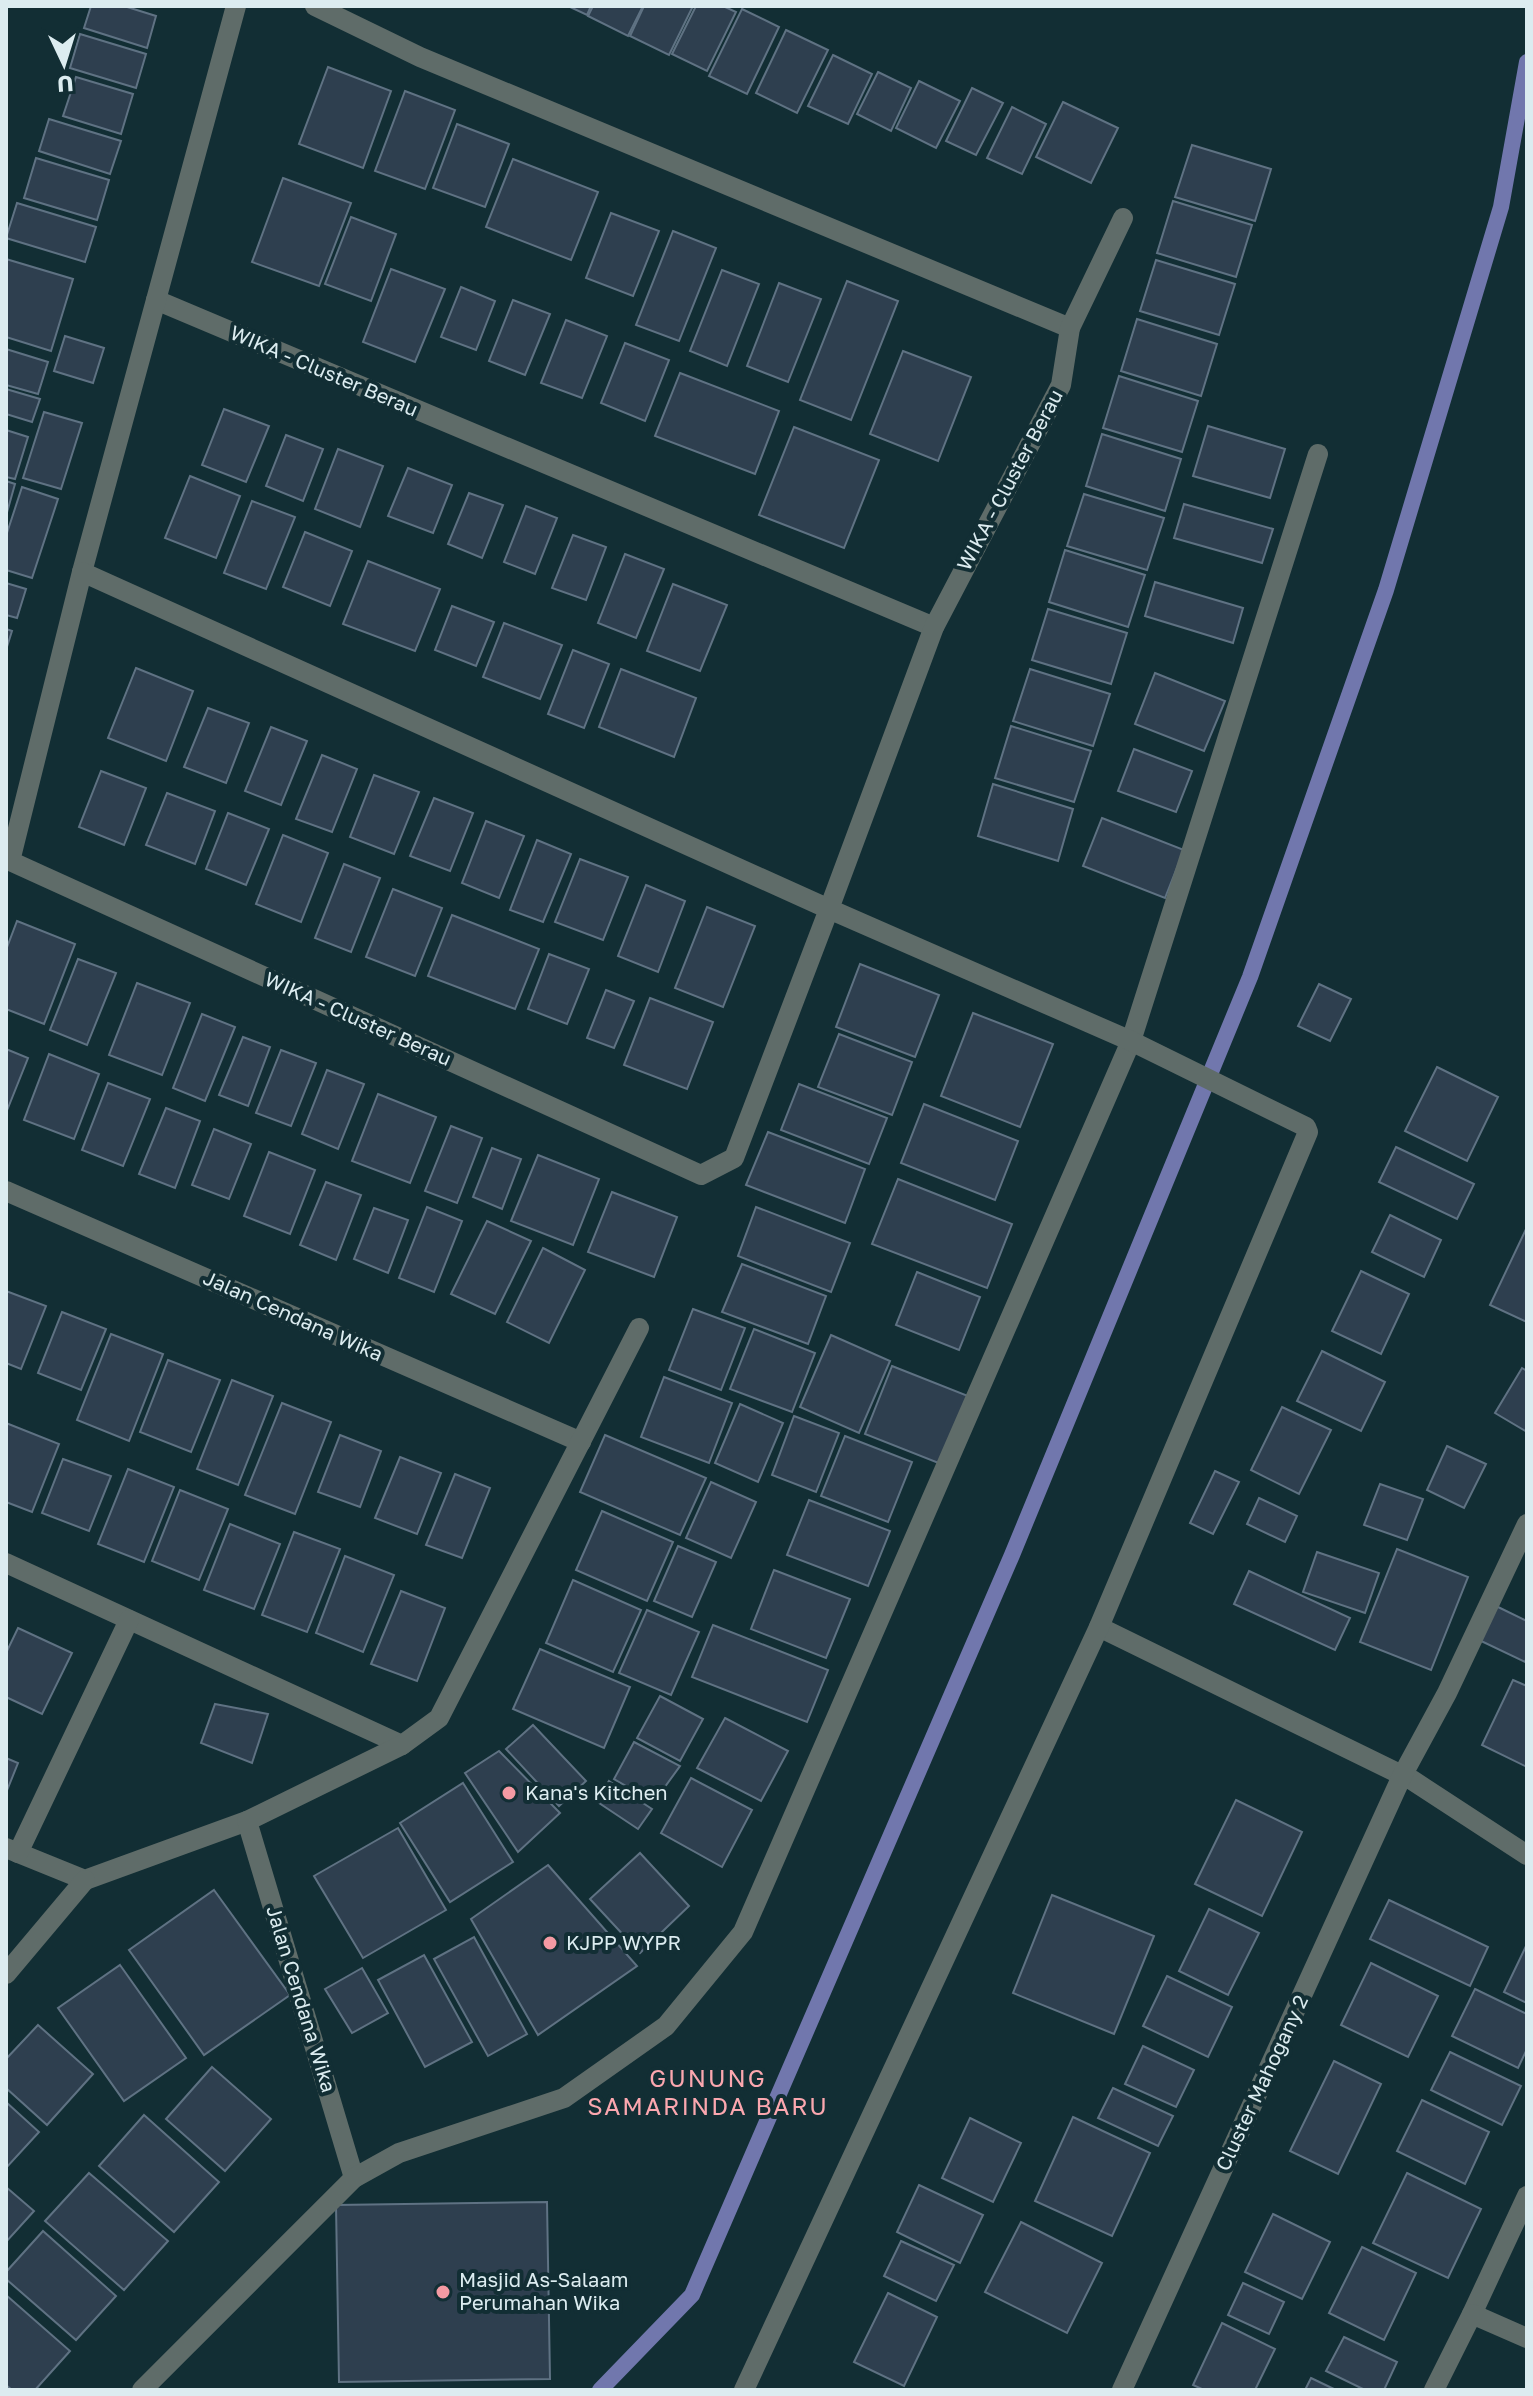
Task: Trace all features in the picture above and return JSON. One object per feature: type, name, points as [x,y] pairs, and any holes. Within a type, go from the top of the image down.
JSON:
[{"type":"street","name":"WIKA - Cluster Berau","points":[[236,6],[82,572],[10,861],[701,1175],[734,1158],[934,627],[1061,385],[1070,328],[1123,218]]},
{"type":"street","points":[[315,6],[434,63],[1070,328]]},
{"type":"street","name":"WIKA - Cluster Berau","points":[[156,300],[934,627]]},
{"type":"street","points":[[142,2390],[354,2178],[399,2153],[564,2098],[666,2026],[743,1932],[1138,1044],[1318,454]]},
{"type":"street","points":[[82,572],[829,909],[1138,1044],[1299,1123],[1308,1132],[1099,1627],[744,2390]]},
{"type":"street","name":"Jalan Cendana Wika","points":[[6,1191],[581,1442]]},
{"type":"street","points":[[6,1974],[85,1880],[247,1821],[402,1745],[439,1718],[639,1328]]},
{"type":"street","name":"Cluster Mahogany 2","points":[[1122,2390],[1402,1776],[1447,1693],[1527,1524]]},
{"type":"street","points":[[6,1563],[402,1745]]},
{"type":"street","points":[[85,1880],[12,1850],[129,1620]]},
{"type":"street","points":[[1099,1627],[1402,1776],[1527,1855]]},
{"type":"street","name":"Jalan Cendana Wika","points":[[247,1821],[354,2178]]},
{"type":"street","points":[[1434,2390],[1524,2207]]},
{"type":"street","points":[[1472,2314],[1527,2338]]},
{"type":"building","points":[[91,6],[124,6],[156,16],[147,48],[84,28]]},
{"type":"building","points":[[568,6],[591,6],[587,15]]},
{"type":"building","points":[[593,6],[643,6],[628,36],[588,16]]},
{"type":"building","points":[[644,6],[693,6],[669,55],[630,36]]},
{"type":"building","points":[[696,6],[723,6],[736,12],[707,71],[672,54]]},
{"type":"building","points":[[742,9],[779,27],[747,94],[709,76]]},
{"type":"building","points":[[786,30],[828,50],[797,113],[756,93]]},
{"type":"building","points":[[80,34],[146,54],[136,88],[70,68]]},
{"type":"building","points":[[833,55],[872,74],[848,124],[808,106]]},
{"type":"building","points":[[328,67],[391,91],[363,168],[299,144]]},
{"type":"building","points":[[878,72],[911,88],[891,131],[857,114]]},
{"type":"building","points":[[76,77],[133,94],[121,134],[63,116]]},
{"type":"building","points":[[919,81],[960,101],[936,148],[896,128]]},
{"type":"building","points":[[972,88],[1003,103],[976,155],[946,141]]},
{"type":"building","points":[[405,91],[455,110],[425,189],[375,171]]},
{"type":"building","points":[[1063,102],[1118,128],[1091,183],[1036,157]]},
{"type":"building","points":[[1012,107],[1046,124],[1022,174],[987,158]]},
{"type":"building","points":[[49,119],[121,141],[110,174],[39,151]]},
{"type":"building","points":[[457,124],[509,144],[485,207],[433,188]]},
{"type":"building","points":[[1192,145],[1271,169],[1255,221],[1175,197]]},
{"type":"building","points":[[36,158],[109,180],[97,220],[24,198]]},
{"type":"building","points":[[513,159],[598,192],[571,260],[486,227]]},
{"type":"building","points":[[283,178],[351,203],[319,286],[252,262]]},
{"type":"building","points":[[1173,201],[1252,225],[1236,277],[1157,253]]},
{"type":"building","points":[[17,203],[96,227],[85,262],[6,238]]},
{"type":"building","points":[[611,213],[659,231],[633,296],[586,278]]},
{"type":"building","points":[[351,217],[396,234],[371,301],[325,284]]},
{"type":"building","points":[[673,231],[716,248],[679,341],[636,325]]},
{"type":"building","points":[[6,259],[73,279],[51,351],[6,337]]},
{"type":"building","points":[[1156,260],[1235,284],[1219,335],[1140,311]]},
{"type":"building","points":[[391,269],[445,289],[415,362],[363,342]]},
{"type":"building","points":[[722,270],[759,284],[727,366],[690,351]]},
{"type":"building","points":[[847,281],[898,301],[851,420],[800,400]]},
{"type":"building","points":[[779,283],[821,299],[788,382],[747,366]]},
{"type":"building","points":[[461,287],[495,301],[476,350],[441,337]]},
{"type":"building","points":[[513,300],[550,314],[525,375],[489,361]]},
{"type":"building","points":[[1137,319],[1217,344],[1201,396],[1121,371]]},
{"type":"building","points":[[566,320],[607,336],[582,398],[541,383]]},
{"type":"building","points":[[65,336],[104,348],[93,383],[54,371]]},
{"type":"building","points":[[625,343],[669,360],[645,421],[601,403]]},
{"type":"building","points":[[6,349],[48,362],[38,394],[6,385]]},
{"type":"building","points":[[903,351],[971,377],[938,461],[870,434]]},
{"type":"building","points":[[680,373],[779,411],[755,474],[655,436]]},
{"type":"building","points":[[1119,376],[1198,401],[1182,452],[1103,428]]},
{"type":"building","points":[[6,389],[40,399],[32,422],[6,414]]},
{"type":"building","points":[[224,409],[269,426],[246,482],[202,465]]},
{"type":"building","points":[[44,412],[82,423],[61,489],[23,478]]},
{"type":"building","points":[[1208,426],[1285,449],[1270,498],[1193,476]]},
{"type":"building","points":[[794,427],[879,460],[844,548],[759,515]]},
{"type":"building","points":[[6,430],[28,437],[15,479],[6,477]]},
{"type":"building","points":[[1102,434],[1181,459],[1165,511],[1086,486]]},
{"type":"building","points":[[286,435],[323,449],[303,501],[266,486]]},
{"type":"building","points":[[338,449],[383,466],[360,527],[315,509]]},
{"type":"building","points":[[408,468],[452,485],[433,533],[388,516]]},
{"type":"building","points":[[190,476],[240,496],[216,558],[165,538]]},
{"type":"building","points":[[6,481],[15,484],[6,516]]},
{"type":"building","points":[[22,487],[58,499],[32,578],[6,570],[6,536]]},
{"type":"building","points":[[469,493],[503,505],[482,558],[448,544]]},
{"type":"building","points":[[1084,494],[1164,518],[1147,570],[1067,546]]},
{"type":"building","points":[[252,501],[295,517],[266,589],[224,573]]},
{"type":"building","points":[[1184,504],[1273,529],[1262,563],[1174,538]]},
{"type":"building","points":[[526,506],[557,518],[535,574],[504,562]]},
{"type":"building","points":[[305,532],[352,551],[330,606],[283,587]]},
{"type":"building","points":[[573,535],[606,547],[586,600],[552,588]]},
{"type":"building","points":[[1065,550],[1145,575],[1128,627],[1049,602]]},
{"type":"building","points":[[625,554],[664,569],[636,638],[598,623]]},
{"type":"building","points":[[368,561],[440,589],[415,651],[343,624]]},
{"type":"building","points":[[1155,582],[1243,608],[1233,643],[1145,616]]},
{"type":"building","points":[[6,583],[26,589],[17,618],[6,615]]},
{"type":"building","points":[[673,584],[727,605],[700,671],[647,651]]},
{"type":"building","points":[[452,606],[494,622],[476,666],[435,650]]},
{"type":"building","points":[[1048,609],[1127,633],[1111,684],[1032,660]]},
{"type":"building","points":[[504,623],[562,645],[540,699],[483,677]]},
{"type":"building","points":[[6,629],[12,631],[6,650]]},
{"type":"building","points":[[573,650],[609,664],[584,728],[548,714]]},
{"type":"building","points":[[136,668],[193,691],[166,761],[108,738]]},
{"type":"building","points":[[621,669],[696,698],[674,757],[599,727]]},
{"type":"building","points":[[1030,669],[1110,694],[1093,746],[1013,721]]},
{"type":"building","points":[[1155,673],[1225,701],[1204,751],[1135,724]]},
{"type":"building","points":[[208,708],[249,723],[226,783],[184,767]]},
{"type":"building","points":[[1011,726],[1091,751],[1074,802],[995,778]]},
{"type":"building","points":[[271,727],[307,741],[281,805],[245,791]]},
{"type":"building","points":[[1134,749],[1192,771],[1176,812],[1118,791]]},
{"type":"building","points":[[322,755],[357,769],[332,832],[296,819]]},
{"type":"building","points":[[101,771],[146,788],[124,845],[79,827]]},
{"type":"building","points":[[374,775],[419,792],[394,854],[350,837]]},
{"type":"building","points":[[993,784],[1073,809],[1058,861],[978,836]]},
{"type":"building","points":[[167,793],[215,811],[195,864],[146,845]]},
{"type":"building","points":[[434,798],[473,813],[450,871],[410,856]]},
{"type":"building","points":[[228,813],[269,829],[246,885],[206,869]]},
{"type":"building","points":[[1102,818],[1184,850],[1165,898],[1083,866]]},
{"type":"building","points":[[486,821],[524,836],[499,898],[462,883]]},
{"type":"building","points":[[283,835],[328,853],[301,922],[256,904]]},
{"type":"building","points":[[537,840],[571,854],[543,922],[510,910]]},
{"type":"building","points":[[580,859],[628,877],[603,940],[555,922]]},
{"type":"building","points":[[344,864],[380,878],[351,952],[315,938]]},
{"type":"building","points":[[646,885],[685,901],[658,972],[618,956]]},
{"type":"building","points":[[393,889],[442,908],[415,976],[366,957]]},
{"type":"building","points":[[707,907],[755,926],[723,1007],[675,988]]},
{"type":"building","points":[[452,915],[539,949],[515,1009],[428,976]]},
{"type":"building","points":[[17,921],[75,944],[44,1024],[6,1009],[6,950]]},
{"type":"building","points":[[549,954],[589,969],[567,1024],[528,1009]]},
{"type":"building","points":[[78,959],[116,973],[87,1045],[50,1030]]},
{"type":"building","points":[[860,964],[939,995],[915,1057],[836,1027]]},
{"type":"building","points":[[137,983],[190,1003],[162,1075],[109,1055]]},
{"type":"building","points":[[1319,984],[1351,999],[1330,1041],[1298,1026]]},
{"type":"building","points":[[606,990],[634,1001],[614,1048],[587,1038]]},
{"type":"building","points":[[650,998],[713,1022],[687,1089],[624,1065]]},
{"type":"building","points":[[973,1013],[1053,1044],[1020,1127],[941,1096]]},
{"type":"building","points":[[202,1014],[235,1027],[205,1101],[173,1088]]},
{"type":"building","points":[[839,1034],[912,1062],[892,1115],[818,1087]]},
{"type":"building","points":[[243,1037],[270,1047],[248,1106],[219,1095]]},
{"type":"building","points":[[6,1049],[28,1058],[6,1113]]},
{"type":"building","points":[[281,1050],[316,1063],[291,1126],[256,1113]]},
{"type":"building","points":[[49,1054],[99,1074],[74,1139],[24,1120]]},
{"type":"building","points":[[1437,1067],[1498,1097],[1467,1161],[1405,1131]]},
{"type":"building","points":[[327,1070],[364,1084],[338,1149],[302,1134]]},
{"type":"building","points":[[108,1083],[150,1099],[123,1166],[82,1150]]},
{"type":"building","points":[[799,1084],[887,1118],[869,1164],[781,1130]]},
{"type":"building","points":[[378,1094],[436,1117],[410,1183],[352,1161]]},
{"type":"building","points":[[924,1104],[1018,1141],[995,1200],[901,1163]]},
{"type":"building","points":[[166,1108],[200,1121],[175,1188],[139,1174]]},
{"type":"building","points":[[451,1126],[482,1138],[457,1203],[425,1191]]},
{"type":"building","points":[[214,1129],[251,1144],[229,1199],[192,1185]]},
{"type":"building","points":[[768,1132],[865,1169],[845,1223],[746,1185]]},
{"type":"building","points":[[1396,1147],[1474,1184],[1457,1219],[1379,1182]]},
{"type":"building","points":[[492,1148],[521,1159],[502,1209],[473,1197]]},
{"type":"building","points":[[269,1152],[315,1170],[290,1234],[244,1216]]},
{"type":"building","points":[[538,1155],[599,1179],[573,1245],[511,1221]]},
{"type":"building","points":[[898,1179],[1012,1224],[987,1288],[872,1244]]},
{"type":"building","points":[[326,1182],[361,1195],[336,1260],[300,1245]]},
{"type":"building","points":[[612,1192],[677,1217],[654,1277],[588,1252]]},
{"type":"building","points":[[427,1207],[462,1221],[434,1292],[399,1278]]},
{"type":"building","points":[[756,1207],[850,1243],[831,1292],[738,1256]]},
{"type":"building","points":[[374,1208],[408,1220],[388,1273],[354,1259]]},
{"type":"building","points":[[1390,1215],[1441,1240],[1424,1277],[1372,1252]]},
{"type":"building","points":[[487,1221],[531,1241],[495,1314],[451,1294]]},
{"type":"building","points":[[1527,1227],[1527,1322],[1490,1305]]},
{"type":"building","points":[[543,1248],[585,1270],[549,1343],[507,1322]]},
{"type":"building","points":[[742,1264],[826,1296],[808,1344],[722,1312]]},
{"type":"building","points":[[1361,1271],[1409,1294],[1381,1354],[1332,1331]]},
{"type":"building","points":[[917,1272],[980,1297],[959,1350],[896,1325]]},
{"type":"building","points":[[6,1291],[46,1306],[21,1369],[6,1363]]},
{"type":"building","points":[[693,1309],[745,1328],[721,1390],[669,1370]]},
{"type":"building","points":[[62,1312],[106,1329],[81,1390],[38,1373]]},
{"type":"building","points":[[754,1329],[815,1353],[792,1412],[730,1389]]},
{"type":"building","points":[[111,1334],[163,1354],[129,1441],[77,1420]]},
{"type":"building","points":[[831,1335],[890,1361],[859,1433],[800,1407]]},
{"type":"building","points":[[1322,1351],[1385,1382],[1361,1431],[1297,1401]]},
{"type":"building","points":[[168,1360],[220,1380],[191,1452],[140,1432]]},
{"type":"building","points":[[892,1366],[968,1396],[941,1464],[865,1434]]},
{"type":"building","points":[[1522,1368],[1527,1371],[1527,1432],[1495,1413]]},
{"type":"building","points":[[664,1377],[732,1403],[709,1463],[641,1437]]},
{"type":"building","points":[[232,1380],[273,1396],[238,1485],[197,1469]]},
{"type":"building","points":[[282,1403],[331,1422],[295,1514],[245,1495]]},
{"type":"building","points":[[740,1404],[783,1423],[758,1482],[715,1463]]},
{"type":"building","points":[[1282,1407],[1331,1430],[1299,1494],[1251,1470]]},
{"type":"building","points":[[794,1416],[839,1433],[816,1492],[772,1475]]},
{"type":"building","points":[[6,1423],[59,1444],[32,1512],[6,1502]]},
{"type":"building","points":[[340,1435],[381,1451],[360,1507],[318,1492]]},
{"type":"building","points":[[605,1435],[706,1478],[680,1535],[580,1492]]},
{"type":"building","points":[[845,1436],[912,1462],[888,1522],[821,1496]]},
{"type":"building","points":[[1447,1446],[1486,1464],[1464,1508],[1427,1490]]},
{"type":"building","points":[[400,1457],[441,1473],[417,1534],[375,1518]]},
{"type":"building","points":[[63,1459],[111,1476],[89,1531],[42,1513]]},
{"type":"building","points":[[128,1469],[174,1487],[144,1562],[98,1544]]},
{"type":"building","points":[[1215,1471],[1239,1482],[1213,1534],[1190,1523]]},
{"type":"building","points":[[455,1474],[490,1488],[462,1558],[426,1545]]},
{"type":"building","points":[[711,1482],[756,1502],[731,1558],[686,1538]]},
{"type":"building","points":[[1380,1484],[1423,1499],[1407,1540],[1364,1525]]},
{"type":"building","points":[[180,1490],[228,1509],[199,1580],[152,1561]]},
{"type":"building","points":[[1259,1498],[1297,1516],[1285,1542],[1247,1524]]},
{"type":"building","points":[[809,1500],[890,1531],[868,1586],[787,1555]]},
{"type":"building","points":[[602,1511],[673,1542],[647,1601],[576,1570]]},
{"type":"building","points":[[230,1524],[280,1544],[254,1609],[204,1590]]},
{"type":"building","points":[[294,1532],[340,1549],[307,1632],[262,1615]]},
{"type":"building","points":[[678,1546],[716,1562],[692,1617],[654,1601]]},
{"type":"building","points":[[1397,1549],[1468,1577],[1431,1670],[1360,1642]]},
{"type":"building","points":[[1317,1552],[1379,1573],[1365,1613],[1303,1592]]},
{"type":"building","points":[[345,1556],[394,1575],[363,1652],[316,1633]]},
{"type":"building","points":[[774,1570],[850,1599],[826,1658],[751,1629]]},
{"type":"building","points":[[1249,1571],[1350,1618],[1335,1650],[1234,1604]]},
{"type":"building","points":[[573,1580],[641,1610],[613,1672],[546,1643]]},
{"type":"building","points":[[401,1591],[445,1608],[417,1681],[371,1664]]},
{"type":"building","points":[[1496,1606],[1527,1621],[1525,1662],[1479,1640]]},
{"type":"building","points":[[647,1610],[699,1632],[671,1695],[619,1673]]},
{"type":"building","points":[[713,1625],[828,1670],[807,1722],[692,1677]]},
{"type":"building","points":[[18,1628],[72,1653],[42,1714],[6,1697],[6,1653]]},
{"type":"building","points":[[540,1649],[630,1687],[604,1748],[513,1709]]},
{"type":"building","points":[[1513,1680],[1527,1686],[1527,1767],[1482,1745]]},
{"type":"building","points":[[660,1696],[703,1719],[680,1761],[637,1738]]},
{"type":"building","points":[[215,1704],[268,1714],[252,1763],[201,1743]]},
{"type":"building","points":[[725,1718],[788,1751],[761,1801],[697,1768]]},
{"type":"building","points":[[533,1725],[586,1781],[559,1806],[506,1749]]},
{"type":"building","points":[[634,1742],[680,1766],[654,1802],[614,1779]]},
{"type":"building","name":"Kana's Kitchen","points":[[499,1751],[560,1813],[518,1852],[465,1773]]},
{"type":"building","points":[[6,1758],[18,1763],[6,1793]]},
{"type":"building","points":[[691,1778],[752,1810],[722,1867],[661,1833]]},
{"type":"building","points":[[609,1781],[652,1809],[638,1829],[596,1801]]},
{"type":"building","points":[[463,1783],[513,1862],[450,1902],[400,1823]]},
{"type":"building","points":[[1236,1800],[1302,1832],[1262,1916],[1195,1884]]},
{"type":"building","points":[[398,1828],[446,1910],[363,1958],[314,1876]]},
{"type":"building","points":[[640,1853],[689,1906],[640,1953],[590,1899]]},
{"type":"building","name":"KJPP WYPR","points":[[548,1865],[637,1966],[538,2035],[471,1919]]},
{"type":"building","points":[[214,1890],[290,1995],[204,2055],[129,1950]]},
{"type":"building","points":[[1052,1895],[1154,1936],[1114,2034],[1013,1993]]},
{"type":"building","points":[[1389,1900],[1488,1947],[1470,1986],[1370,1939]]},
{"type":"building","points":[[1209,1909],[1259,1933],[1228,1995],[1179,1971]]},
{"type":"building","points":[[474,1937],[527,2034],[488,2056],[434,1959]]},
{"type":"building","points":[[1527,1944],[1527,2003],[1504,1992]]},
{"type":"building","points":[[424,1955],[472,2042],[425,2067],[378,1980]]},
{"type":"building","points":[[1371,1963],[1438,1996],[1408,2057],[1341,2025]]},
{"type":"building","points":[[120,1965],[186,2058],[124,2101],[58,2008]]},
{"type":"building","points":[[362,1968],[388,2013],[352,2033],[325,1989]]},
{"type":"building","points":[[1167,1976],[1232,2007],[1208,2057],[1143,2026]]},
{"type":"building","points":[[1475,1989],[1527,2014],[1527,2049],[1518,2068],[1452,2036]]},
{"type":"building","points":[[38,2025],[93,2074],[47,2125],[6,2088],[6,2059]]},
{"type":"building","points":[[1143,2046],[1194,2070],[1176,2107],[1125,2084]]},
{"type":"building","points":[[1450,2052],[1521,2086],[1502,2125],[1431,2090]]},
{"type":"building","points":[[1334,2061],[1381,2084],[1338,2174],[1290,2151]]},
{"type":"building","points":[[212,2067],[271,2119],[225,2171],[166,2119]]},
{"type":"building","points":[[1113,2088],[1173,2116],[1158,2146],[1098,2118]]},
{"type":"building","points":[[1422,2100],[1489,2132],[1465,2184],[1397,2151]]},
{"type":"building","points":[[6,2102],[39,2132],[6,2168]]},
{"type":"building","points":[[144,2115],[219,2182],[174,2232],[99,2166]]},
{"type":"building","points":[[1073,2117],[1150,2153],[1112,2236],[1035,2201]]},
{"type":"building","points":[[970,2118],[1021,2143],[993,2202],[942,2178]]},
{"type":"building","points":[[89,2173],[168,2241],[124,2290],[45,2221]]},
{"type":"building","points":[[1407,2173],[1481,2209],[1448,2278],[1373,2243]]},
{"type":"building","points":[[919,2185],[983,2215],[960,2263],[897,2232]]},
{"type":"building","points":[[6,2187],[34,2211],[6,2242]]},
{"type":"building","name":"Masjid As-Salaam Perumahan Wika","points":[[547,2202],[550,2379],[339,2382],[336,2205]]},
{"type":"building","points":[[1273,2214],[1330,2242],[1302,2299],[1245,2272]]},
{"type":"building","points":[[1021,2222],[1102,2263],[1067,2333],[985,2292]]},
{"type":"building","points":[[43,2231],[116,2296],[76,2340],[6,2279],[6,2272]]},
{"type":"building","points":[[901,2241],[954,2265],[936,2301],[884,2276]]},
{"type":"building","points":[[1362,2247],[1416,2273],[1384,2340],[1329,2313]]},
{"type":"building","points":[[1243,2283],[1284,2302],[1269,2334],[1228,2315]]},
{"type":"building","points":[[888,2293],[937,2317],[904,2386],[854,2362]]},
{"type":"building","points":[[6,2295],[70,2351],[35,2390],[12,2390],[6,2385]]},
{"type":"building","points":[[1222,2323],[1275,2349],[1255,2390],[1204,2390],[1193,2385]]},
{"type":"building","points":[[1344,2337],[1397,2362],[1384,2390],[1365,2390],[1326,2371]]},
{"type":"building","points":[[1311,2378],[1336,2390],[1305,2390]]},
{"type":"waterway","points":[[600,2390],[692,2295],[1012,1555],[1250,977],[1386,590],[1501,207],[1527,62]]},
{"type":"place","name":"Kana's Kitchen","points":[[509,1793]]},
{"type":"place","name":"KJPP WYPR","points":[[550,1943]]},
{"type":"place","name":"Masjid As-Salaam Perumahan Wika","points":[[443,2292]]},
{"type":"district","name":"GUNUNG SAMARINDA BARU","points":[[708,2093]]}]
